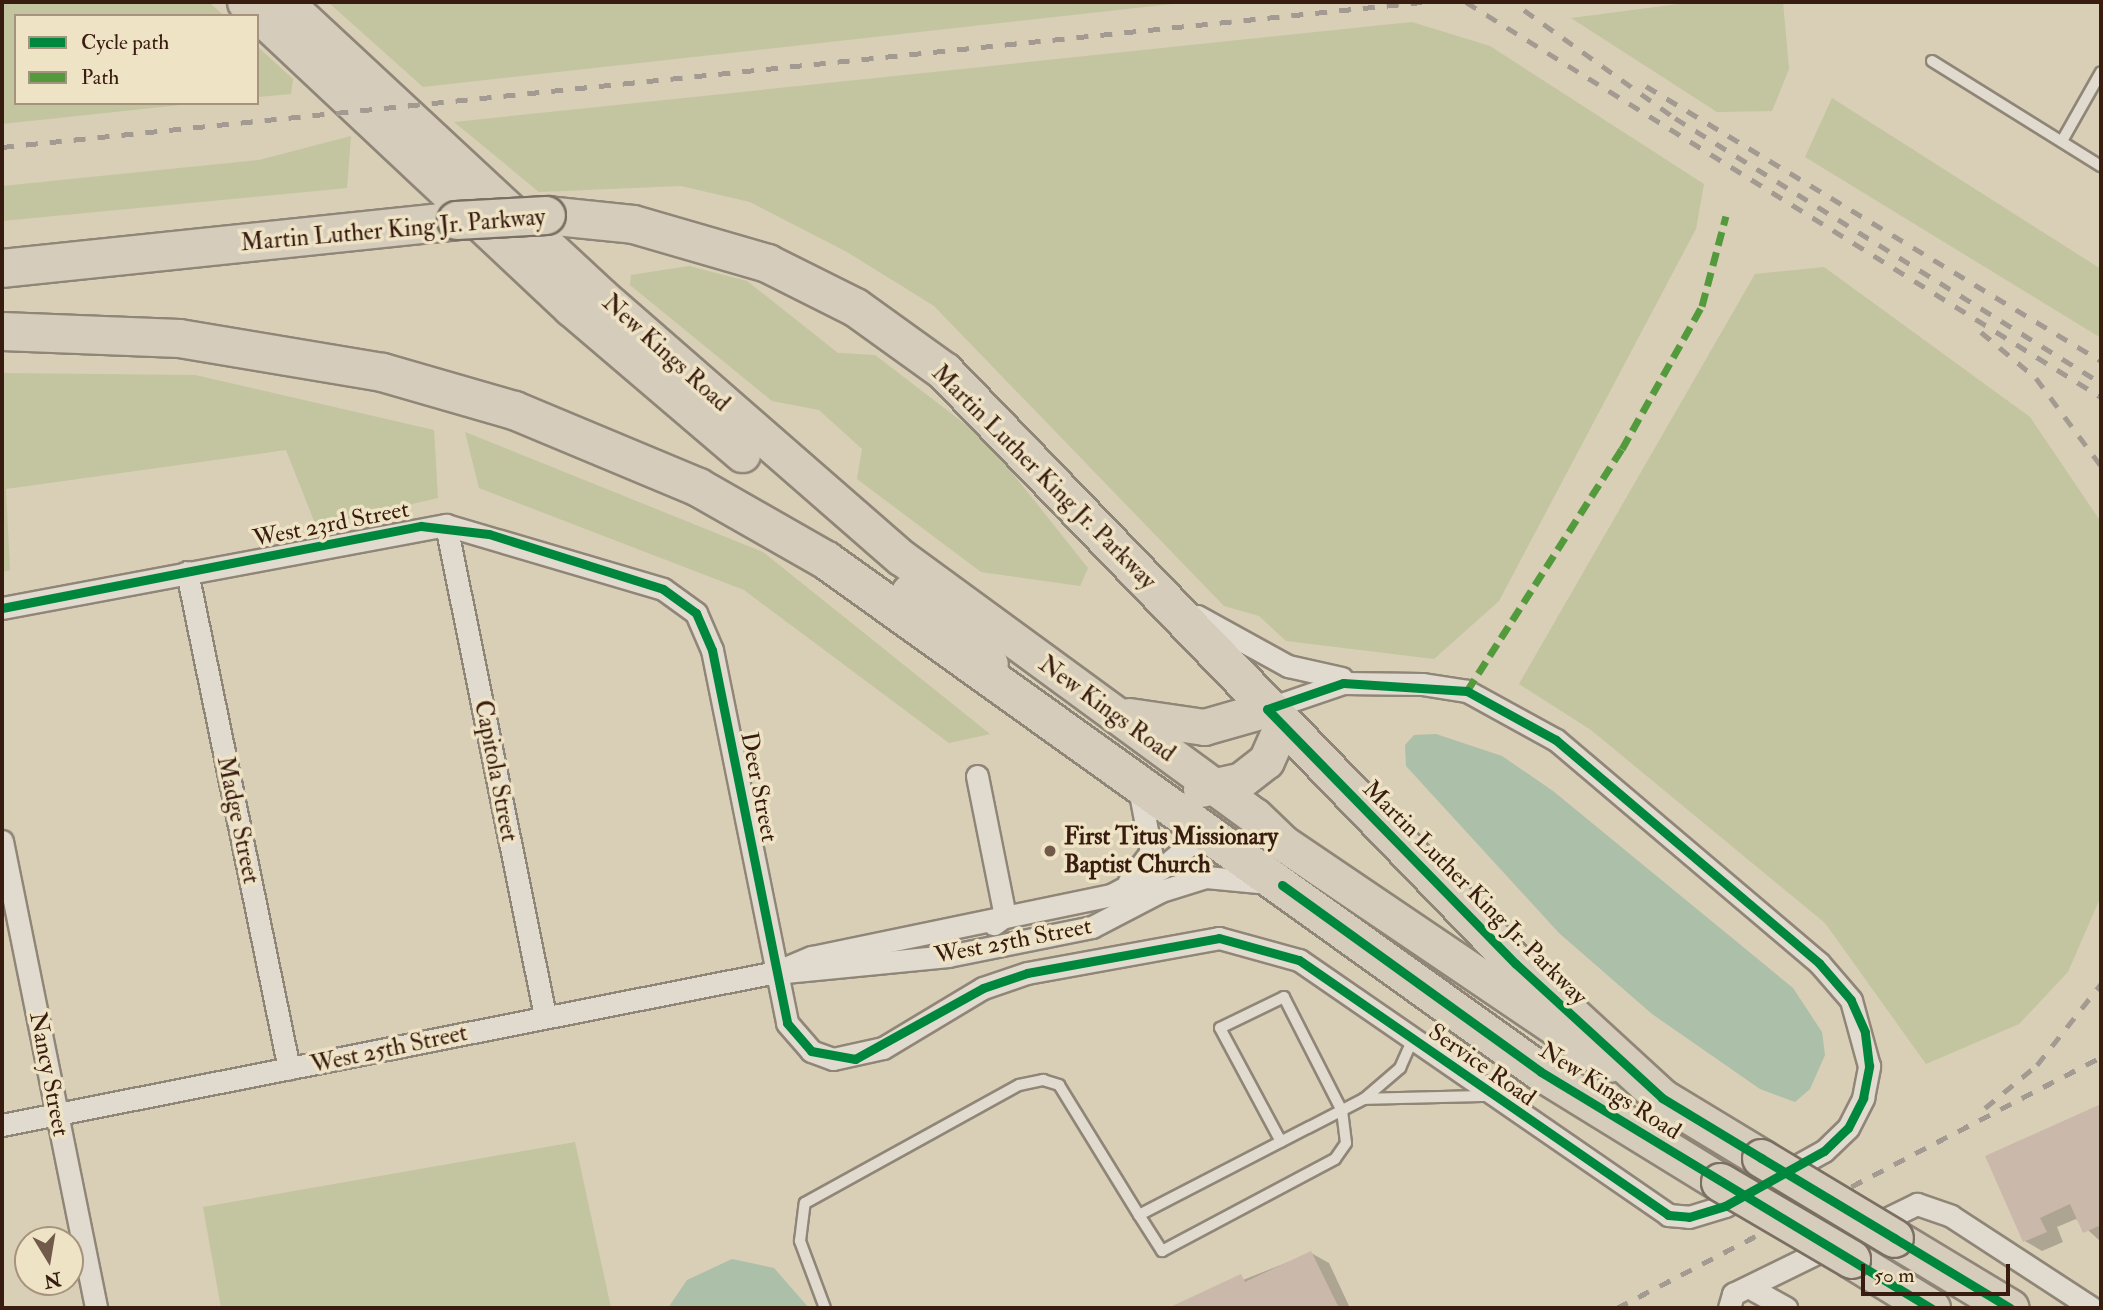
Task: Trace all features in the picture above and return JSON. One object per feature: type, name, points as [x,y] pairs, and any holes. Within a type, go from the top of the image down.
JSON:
[{"type":"highway","name":"Martin Luther King Jr. Parkway","points":[[2,268],[456,220],[546,215],[633,224],[722,246],[815,284],[855,307],[944,371],[1516,964],[1662,1098]]},
{"type":"highway","points":[[2,331],[127,334],[284,352],[514,410],[639,461],[765,523],[1000,679]]},
{"type":"highway","name":"New Kings Road","points":[[1000,679],[1139,788],[1206,831],[1541,1072],[1931,1308]]},
{"type":"highway","name":"New Kings Road","points":[[1662,1098],[2010,1308]]},
{"type":"main road","name":"New Kings Road","points":[[245,2],[290,19],[721,419],[981,651],[1000,679]]},
{"type":"main road","name":"New Kings Road","points":[[721,419],[902,558],[1219,789],[1283,843],[1662,1098]]},
{"type":"main road","points":[[1106,708],[1177,727],[1275,717],[1266,761],[1219,789],[1165,783],[1139,788]]},
{"type":"main road","points":[[1206,831],[1236,830],[1283,843]]},
{"type":"street","name":"West 23rd Street","points":[[2,608],[446,525],[663,589],[696,613]]},
{"type":"street","name":"Capitola Street","points":[[446,525],[545,1016]]},
{"type":"street","name":"Madge Street","points":[[187,572],[289,1069]]},
{"type":"street","points":[[1141,574],[1208,624],[1288,666],[1379,681]]},
{"type":"street","name":"Deer Street","points":[[696,613],[712,650],[776,972]]},
{"type":"street","name":"Service Road","points":[[776,972],[787,1023],[811,1051],[833,1059],[883,1048],[983,988],[1027,973],[1219,937],[1299,960],[1646,1205],[1689,1217],[1725,1206],[1824,1151],[1848,1128],[1867,1077],[1865,1032],[1851,1000],[1819,963],[1556,740],[1468,691],[1379,681],[1312,689],[1275,717]]},
{"type":"street","points":[[948,956],[1005,916],[977,776]]},
{"type":"street","points":[[1111,895],[1140,871],[1151,852],[1139,788]]},
{"type":"street","name":"West 25th Street","points":[[2,1125],[776,972],[812,957],[1111,895],[1162,868],[1206,831]]},
{"type":"street","name":"Nancy Street","points":[[2,841],[96,1308]]},
{"type":"street","name":"West 25th Street","points":[[776,972],[817,973],[948,956],[1091,927],[1161,891],[1206,877],[1282,885]]},
{"type":"street","points":[[1729,1308],[1733,1294],[1754,1290],[1917,1204],[1951,1216],[2092,1308]]},
{"type":"street","points":[[1754,1290],[1786,1308]]},
{"type":"lane","points":[[1932,61],[2101,166]]},
{"type":"lane","points":[[2062,142],[2101,72]]},
{"type":"lane","points":[[825,1308],[800,1241],[798,1220],[805,1203],[1019,1085],[1043,1080],[1059,1085],[1162,1251],[1335,1159],[1346,1143],[1342,1111],[1284,997],[1220,1028],[1281,1142]]},
{"type":"lane","points":[[1139,1215],[1364,1100],[1400,1068],[1413,1039]]},
{"type":"lane","points":[[1364,1100],[1495,1098]]},
{"type":"shaded area","points":[[2,2],[209,2],[222,14],[14,14],[14,105],[180,105],[2,124]]},
{"type":"shaded area","points":[[328,2],[550,3],[1190,2],[423,87]]},
{"type":"shaded area","points":[[1694,2],[1783,2],[1789,69],[1772,111],[1717,112],[1571,18]]},
{"type":"shaded area","points":[[1412,22],[1490,46],[1704,184],[1696,229],[1499,601],[1434,659],[1286,641],[1259,616],[1224,606],[934,306],[847,252],[750,202],[681,186],[539,192],[454,122]]},
{"type":"shaded area","points":[[259,48],[293,79],[291,94],[259,97]]},
{"type":"shaded area","points":[[1832,98],[2101,269],[2101,338],[1805,157]]},
{"type":"shaded area","points":[[351,136],[347,188],[2,221],[2,186],[259,160]]},
{"type":"shaded area","points":[[689,266],[747,281],[838,353],[875,355],[986,440],[1088,568],[1080,586],[981,572],[857,479],[862,449],[819,410],[772,401],[630,285],[631,275]]},
{"type":"shaded area","points":[[1824,267],[2030,417],[2101,522],[2101,896],[2068,972],[2019,1024],[1926,1064],[1825,923],[1591,730],[1519,684],[1755,274]]},
{"type":"shaded area","points":[[2,373],[195,375],[434,430],[438,498],[316,526],[286,450],[6,489],[10,570],[2,572]]},
{"type":"shaded area","points":[[465,432],[763,552],[990,734],[949,743],[744,590],[479,488]]},
{"type":"shaded area","points":[[1436,734],[1502,756],[1553,791],[1793,988],[1822,1032],[1825,1055],[1810,1089],[1795,1102],[1760,1089],[1652,1014],[1559,933],[1406,766],[1405,745],[1414,735]]},
{"type":"shaded area","points":[[575,1142],[611,1308],[221,1308],[203,1207]]},
{"type":"shaded area","points":[[732,1259],[774,1268],[809,1308],[668,1308],[687,1280]]},
{"type":"building","points":[[2101,1104],[2101,1225],[2083,1233],[2070,1204],[2040,1218],[2047,1232],[2023,1242],[1985,1156]]},
{"type":"building","points":[[1311,1251],[1339,1308],[1168,1308],[1241,1274],[1245,1282]]},
{"type":"railway","points":[[2,147],[1422,2]]},
{"type":"railway","points":[[1466,2],[2101,397]]},
{"type":"railway","points":[[1524,10],[1675,118],[2101,383]]},
{"type":"railway","points":[[1646,86],[2101,361]]},
{"type":"railway","points":[[1981,332],[2036,378],[2101,466]]},
{"type":"railway","points":[[1985,1108],[2037,1065],[2101,984]]},
{"type":"railway","points":[[1617,1308],[2101,1057]]},
{"type":"marked path","points":[[1467,691],[1622,449],[1702,306],[1726,216]]},
{"type":"cycle path","points":[[2,608],[421,526],[489,534],[663,589],[696,613],[712,650],[787,1023],[811,1051],[855,1059],[983,988],[1027,973],[1219,938],[1299,960],[1668,1215],[1689,1217],[1725,1206],[1824,1151],[1848,1128],[1863,1098],[1869,1066],[1865,1032],[1851,1000],[1819,963],[1556,740],[1467,691],[1343,683],[1267,709],[1516,964],[1662,1098],[1761,1158],[1894,1238],[2010,1308]]},
{"type":"cycle path","points":[[1282,885],[1541,1072],[1931,1308]]},
{"type":"place","name":"First Titus Missionary Baptist Church","points":[[1050,851]]}]
